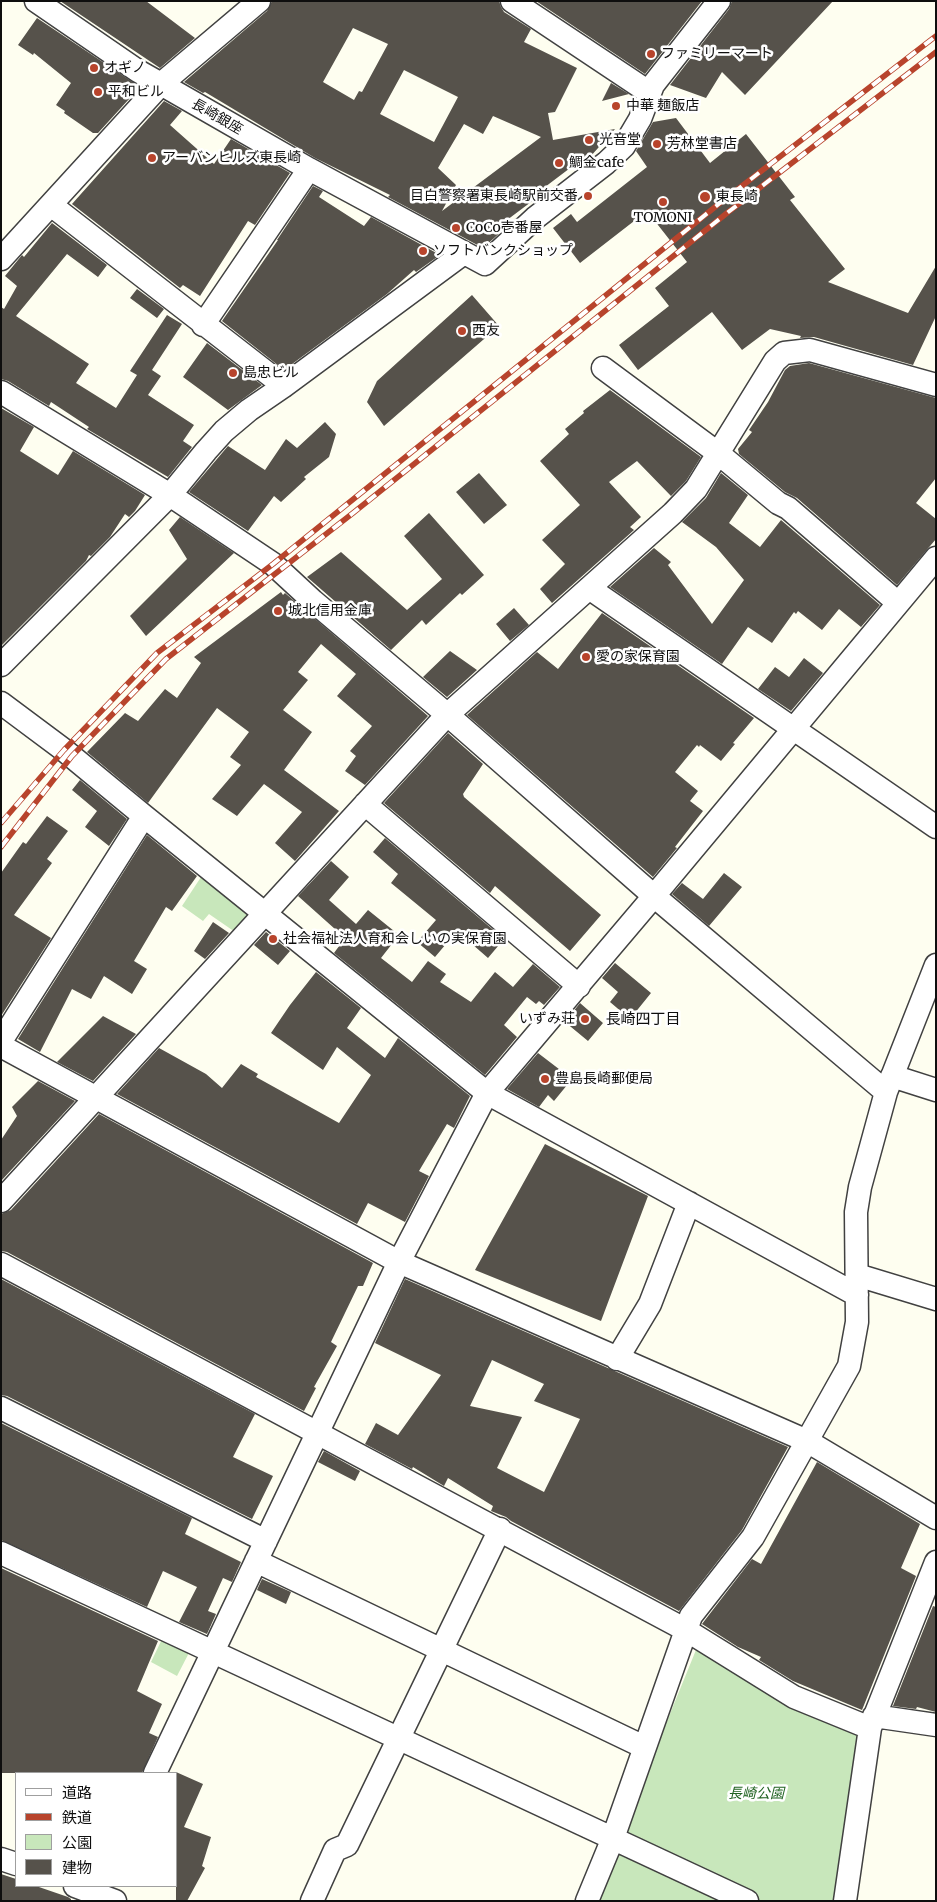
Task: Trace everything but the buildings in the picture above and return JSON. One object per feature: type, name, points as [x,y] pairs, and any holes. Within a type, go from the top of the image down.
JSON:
[{"type":"street","name":"長崎銀座","points":[[36,1],[138,71],[308,170],[485,264],[535,218],[606,163],[624,146],[640,119],[650,93]]},
{"type":"street","points":[[1,259],[161,84],[258,1]]},
{"type":"street","points":[[512,1],[650,93],[653,85],[719,1]]},
{"type":"street","points":[[203,325],[308,170]]},
{"type":"street","points":[[51,205],[203,325],[284,386]]},
{"type":"street","points":[[1,665],[170,495],[224,431],[249,410],[464,253]]},
{"type":"street","points":[[1,1201],[447,715],[673,513],[696,489],[775,361],[784,353],[810,350],[936,386]]},
{"type":"street","points":[[603,368],[719,454],[778,503],[788,508],[898,603]]},
{"type":"street","points":[[1,392],[170,495],[273,564],[313,601],[654,896],[889,1084],[936,1090]]},
{"type":"street","points":[[155,1772],[399,1262],[487,1093],[579,986],[935,560]]},
{"type":"street","points":[[589,588],[936,827]]},
{"type":"street","points":[[1,702],[64,750],[487,1093],[690,1203],[857,1285],[936,1299]]},
{"type":"street","points":[[365,804],[579,986]]},
{"type":"street","points":[[1,1041],[144,816]]},
{"type":"street","points":[[587,1901],[614,1838],[691,1616],[753,1537],[849,1366],[858,1322],[856,1212],[858,1195],[889,1084],[936,966]]},
{"type":"street","points":[[1,1046],[399,1262],[807,1441],[936,1518]]},
{"type":"street","points":[[617,1359],[650,1304],[690,1203]]},
{"type":"street","points":[[1,1264],[686,1630],[794,1697],[872,1722],[936,1726]]},
{"type":"street","points":[[1,1408],[266,1541]]},
{"type":"street","points":[[312,1901],[335,1850],[347,1845],[500,1529]]},
{"type":"street","points":[[1,1553],[747,1901]]},
{"type":"street","points":[[256,1561],[644,1747]]},
{"type":"street","points":[[845,1901],[872,1722],[936,1562]]},
{"type":"street","points":[[1,1859],[15,1864]]},
{"type":"street","points":[[78,1887],[102,1895]]},
{"type":"green space","points":[[203,874],[254,912],[238,934],[209,914],[203,921],[182,906]]},
{"type":"green space","points":[[164,1635],[191,1649],[177,1676],[151,1662]]},
{"type":"green space","name":"長崎公園","points":[[696,1650],[790,1703],[854,1728],[861,1743],[844,1901],[754,1901],[625,1835],[623,1829]]},
{"type":"green space","points":[[616,1849],[746,1901],[597,1901]]},
{"type":"railway","points":[[1,823],[64,750],[157,653],[273,564],[720,203],[936,36]]},
{"type":"railway","points":[[1,847],[72,756],[166,659],[353,513],[727,213],[936,52]]},
{"type":"place","name":"ファミリーマート","points":[[651,54]]},
{"type":"place","name":"オギノ","points":[[94,68]]},
{"type":"place","name":"平和ビル","points":[[98,92]]},
{"type":"place","name":"中華 麺飯店","points":[[616,106]]},
{"type":"place","name":"光音堂","points":[[589,140]]},
{"type":"place","name":"芳林堂書店","points":[[657,144]]},
{"type":"place","name":"アーバンヒルズ東長崎","points":[[152,158]]},
{"type":"place","name":"鯛金cafe","points":[[559,163]]},
{"type":"place","name":"目白警察署東長崎駅前交番","points":[[588,196]]},
{"type":"place","name":"東長崎","points":[[705,197]]},
{"type":"place","name":"TOMONI","points":[[663,202]]},
{"type":"place","name":"CoCo壱番屋","points":[[456,228]]},
{"type":"place","name":"ソフトバンクショップ","points":[[423,251]]},
{"type":"place","name":"西友","points":[[462,331]]},
{"type":"place","name":"島忠ビル","points":[[233,373]]},
{"type":"place","name":"城北信用金庫","points":[[278,611]]},
{"type":"place","name":"愛の家保育園","points":[[586,657]]},
{"type":"place","name":"社会福祉法人育和会しいの実保育園","points":[[273,939]]},
{"type":"place","name":"いずみ荘","points":[[585,1019]]},
{"type":"place","name":"豊島長崎郵便局","points":[[545,1079]]},
{"type":"district","name":"長崎四丁目","points":[[643,1020]]}]
